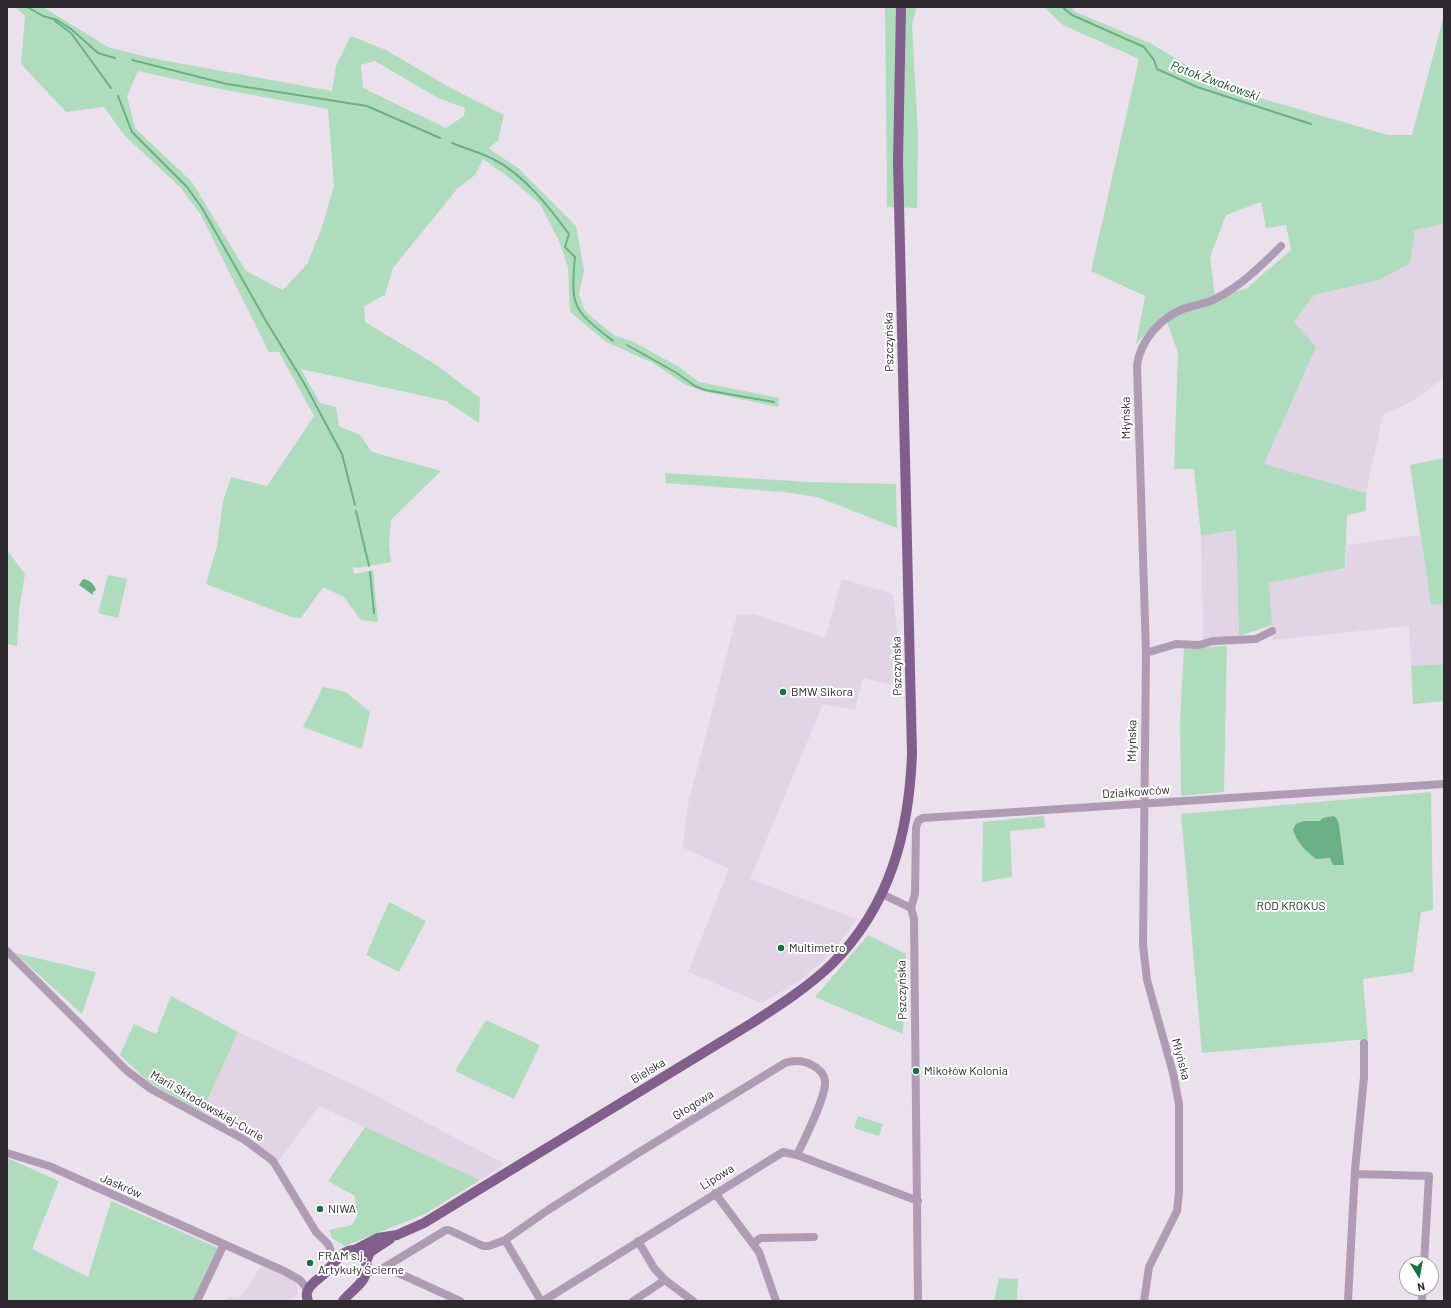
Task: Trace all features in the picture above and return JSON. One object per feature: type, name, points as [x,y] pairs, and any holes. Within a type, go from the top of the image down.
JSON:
[{"type":"main road","name":"Pszczyńska","points":[[882,894],[896,860],[905,826],[912,754],[898,162],[901,7]]},
{"type":"main road","name":"Bielska","points":[[347,1299],[362,1280],[370,1252],[375,1248],[397,1235],[424,1223],[489,1184],[752,1023],[808,985],[840,956],[857,934],[882,894]]},
{"type":"main road","name":"Bielska","points":[[308,1294],[335,1260],[348,1252],[378,1238],[397,1235]]},
{"type":"main road","points":[[348,1252],[360,1253],[366,1267]]},
{"type":"street","name":"Młyńska","points":[[1144,1301],[1150,1267],[1177,1211],[1179,1192],[1179,1104],[1173,1073],[1147,980],[1143,945],[1143,804],[1146,653],[1138,460],[1137,365],[1139,353],[1145,341],[1166,318],[1183,309],[1207,303],[1222,295],[1250,276],[1281,246]]},
{"type":"street","points":[[1146,653],[1176,644],[1199,645],[1213,641],[1256,639],[1272,631]]},
{"type":"street","name":"Działkowców","points":[[911,908],[915,894],[916,828],[920,819],[981,813],[1444,784]]},
{"type":"street","points":[[882,894],[911,908]]},
{"type":"street","name":"Pszczyńska","points":[[911,908],[914,919],[918,1301]]},
{"type":"street","name":"Marii Skłodowskiej-Curie","points":[[7,951],[139,1080],[151,1089],[245,1140],[273,1161],[316,1232],[328,1244],[335,1260]]},
{"type":"street","points":[[1348,1301],[1356,1174],[1354,1170],[1364,1077],[1364,1043]]},
{"type":"street","name":"Głogowa","points":[[385,1268],[446,1230],[484,1246],[489,1246],[505,1240],[548,1210],[644,1149],[779,1067],[795,1061],[809,1063],[818,1068],[825,1082],[824,1094],[797,1155]]},
{"type":"street","name":"Lipowa","points":[[542,1301],[778,1153],[783,1152],[797,1155],[918,1201]]},
{"type":"street","name":"Jaskrów","points":[[7,1153],[49,1166],[284,1271],[300,1280],[308,1294]]},
{"type":"street","points":[[1356,1174],[1429,1176],[1424,1256]]},
{"type":"street","points":[[715,1193],[753,1243],[758,1252],[776,1301]]},
{"type":"street","points":[[753,1243],[761,1238],[814,1237]]},
{"type":"street","points":[[505,1240],[542,1301]]},
{"type":"street","points":[[638,1241],[654,1268],[665,1280],[693,1301]]},
{"type":"street","points":[[197,1301],[224,1244]]},
{"type":"street","name":"Marii Skłodowskiej-Curie","points":[[328,1244],[348,1252]]},
{"type":"street","points":[[366,1267],[375,1272],[385,1268],[460,1301]]},
{"type":"street","points":[[633,1301],[665,1280]]},
{"type":"shaded area","points":[[1444,224],[1444,377],[1413,401],[1383,415],[1366,493],[1264,464],[1315,347],[1294,322],[1314,295],[1379,280],[1415,230]]},
{"type":"shaded area","points":[[1236,530],[1239,636],[1203,640],[1201,536]]},
{"type":"shaded area","points":[[1420,535],[1431,605],[1444,604],[1444,664],[1411,666],[1409,626],[1273,640],[1269,583],[1345,568],[1347,545]]},
{"type":"shaded area","points":[[83,579],[90,581],[94,586],[96,590],[93,592],[93,595],[79,585]]},
{"type":"shaded area","points":[[842,579],[893,594],[903,688],[863,678],[855,710],[823,704],[750,879],[857,919],[832,953],[801,980],[762,1003],[688,972],[729,869],[682,847],[689,800],[737,615],[753,614],[825,638]]},
{"type":"shaded area","points":[[1334,816],[1339,825],[1344,865],[1333,865],[1330,858],[1316,859],[1305,849],[1294,834],[1293,829],[1296,824],[1304,821],[1320,821],[1323,818]]},
{"type":"shaded area","points":[[238,1032],[361,1088],[505,1164],[480,1180],[319,1106],[278,1162],[249,1137],[202,1112]]},
{"type":"shaded area","points":[[261,1266],[297,1281],[298,1294],[289,1301],[226,1301],[228,1297],[238,1298],[249,1286]]},
{"type":"green space","points":[[15,7],[43,7],[108,47],[151,58],[332,91],[336,66],[351,36],[386,50],[449,87],[504,115],[498,141],[488,148],[518,168],[576,226],[584,270],[579,294],[584,309],[588,314],[615,336],[632,341],[679,367],[699,382],[779,398],[778,407],[703,391],[686,385],[653,363],[606,342],[570,312],[568,267],[559,241],[540,204],[507,176],[483,159],[475,175],[457,189],[393,268],[385,295],[364,306],[365,322],[435,364],[480,398],[479,423],[446,401],[301,369],[320,403],[336,407],[339,426],[360,435],[372,452],[441,471],[391,520],[389,544],[391,562],[358,568],[353,567],[354,574],[373,570],[378,622],[361,620],[344,597],[323,587],[301,618],[291,617],[206,584],[217,546],[223,501],[231,477],[267,486],[314,416],[279,352],[269,352],[201,215],[181,188],[124,135],[104,107],[66,112],[21,64],[25,16]],"holes":[[[375,61],[438,98],[465,108],[464,116],[446,128],[363,88],[361,65]],[[138,71],[215,88],[328,109],[334,186],[322,227],[307,264],[283,290],[246,271],[192,182],[135,128],[127,96]]]},
{"type":"green space","points":[[885,7],[917,7],[912,24],[918,134],[917,208],[887,207]]},
{"type":"green space","points":[[1044,7],[1071,7],[1076,12],[1152,44],[1222,87],[1388,135],[1412,135],[1444,15],[1444,224],[1415,230],[1410,263],[1379,280],[1314,295],[1294,322],[1316,347],[1264,464],[1366,493],[1366,511],[1347,515],[1345,568],[1269,583],[1272,625],[1239,636],[1236,530],[1201,536],[1194,469],[1174,469],[1178,353],[1164,314],[1136,344],[1145,296],[1091,271],[1139,59],[1063,25]],"holes":[[[1261,202],[1266,228],[1286,225],[1291,250],[1246,289],[1215,296],[1210,257],[1226,215]]]},
{"type":"green space","points":[[1444,458],[1444,604],[1431,605],[1410,465]]},
{"type":"green space","points":[[665,473],[809,482],[896,484],[897,528],[817,497],[784,492],[666,483]]},
{"type":"green space","points":[[7,550],[25,574],[19,610],[17,646],[7,644]]},
{"type":"green space","points":[[108,575],[127,579],[118,618],[98,613]]},
{"type":"green space","points":[[1227,646],[1224,792],[1181,796],[1180,720],[1184,648]]},
{"type":"green space","points":[[1444,664],[1444,701],[1413,704],[1411,666]]},
{"type":"green space","points":[[323,687],[346,692],[370,712],[362,749],[303,727]]},
{"type":"green space","name":"ROD KROKUS","points":[[1431,792],[1433,910],[1421,912],[1413,972],[1363,979],[1368,1039],[1202,1053],[1181,814]]},
{"type":"green space","points":[[1044,816],[1045,828],[1010,831],[1012,877],[982,882],[983,822]]},
{"type":"green space","points":[[389,902],[426,921],[399,972],[366,955]]},
{"type":"green space","points":[[868,935],[906,954],[903,1034],[815,997]]},
{"type":"green space","points":[[15,953],[96,972],[82,1014]]},
{"type":"green space","points":[[171,996],[238,1032],[202,1112],[150,1083],[120,1055],[134,1024],[156,1034]]},
{"type":"green space","points":[[486,1020],[540,1045],[514,1099],[455,1071]]},
{"type":"green space","points":[[858,1116],[883,1124],[879,1136],[854,1128]]},
{"type":"green space","points":[[365,1127],[480,1180],[425,1214],[345,1246],[332,1238],[329,1230],[352,1225],[357,1217],[355,1196],[328,1181]]},
{"type":"green space","points":[[7,1158],[59,1181],[32,1249],[88,1277],[111,1201],[218,1248],[193,1301],[7,1301]]},
{"type":"green space","points":[[999,1278],[1018,1279],[1017,1301],[994,1301]]},
{"type":"waterway","points":[[27,7],[43,16],[57,20],[71,29],[98,53],[115,58]]},
{"type":"waterway","name":"Potok Żwakowski","points":[[1062,7],[1072,15],[1144,47],[1154,60],[1157,69],[1197,87],[1311,124]]},
{"type":"waterway","points":[[55,21],[71,33],[111,88]]},
{"type":"waterway","points":[[132,60],[227,84],[367,106],[440,138]]},
{"type":"waterway","points":[[118,96],[132,132],[187,187],[202,208],[266,321],[304,383],[342,454],[355,505]]},
{"type":"waterway","points":[[452,143],[495,160],[506,167],[526,183],[553,213],[569,234],[565,247],[575,257],[573,288],[578,307],[590,322],[613,341]]},
{"type":"waterway","points":[[627,345],[675,372],[695,386],[705,390],[774,402]]},
{"type":"waterway","points":[[356,511],[369,566]]},
{"type":"waterway","points":[[370,572],[374,613]]},
{"type":"place","name":"BMW Sikora","points":[[783,692]]},
{"type":"place","name":"Multimetro","points":[[781,948]]},
{"type":"place","name":"Mikołów Kolonia","points":[[916,1071]]},
{"type":"place","name":"NIWA","points":[[320,1209]]},
{"type":"place","name":"FRAM s.j. Artykuły Ścierne","points":[[310,1263]]}]
